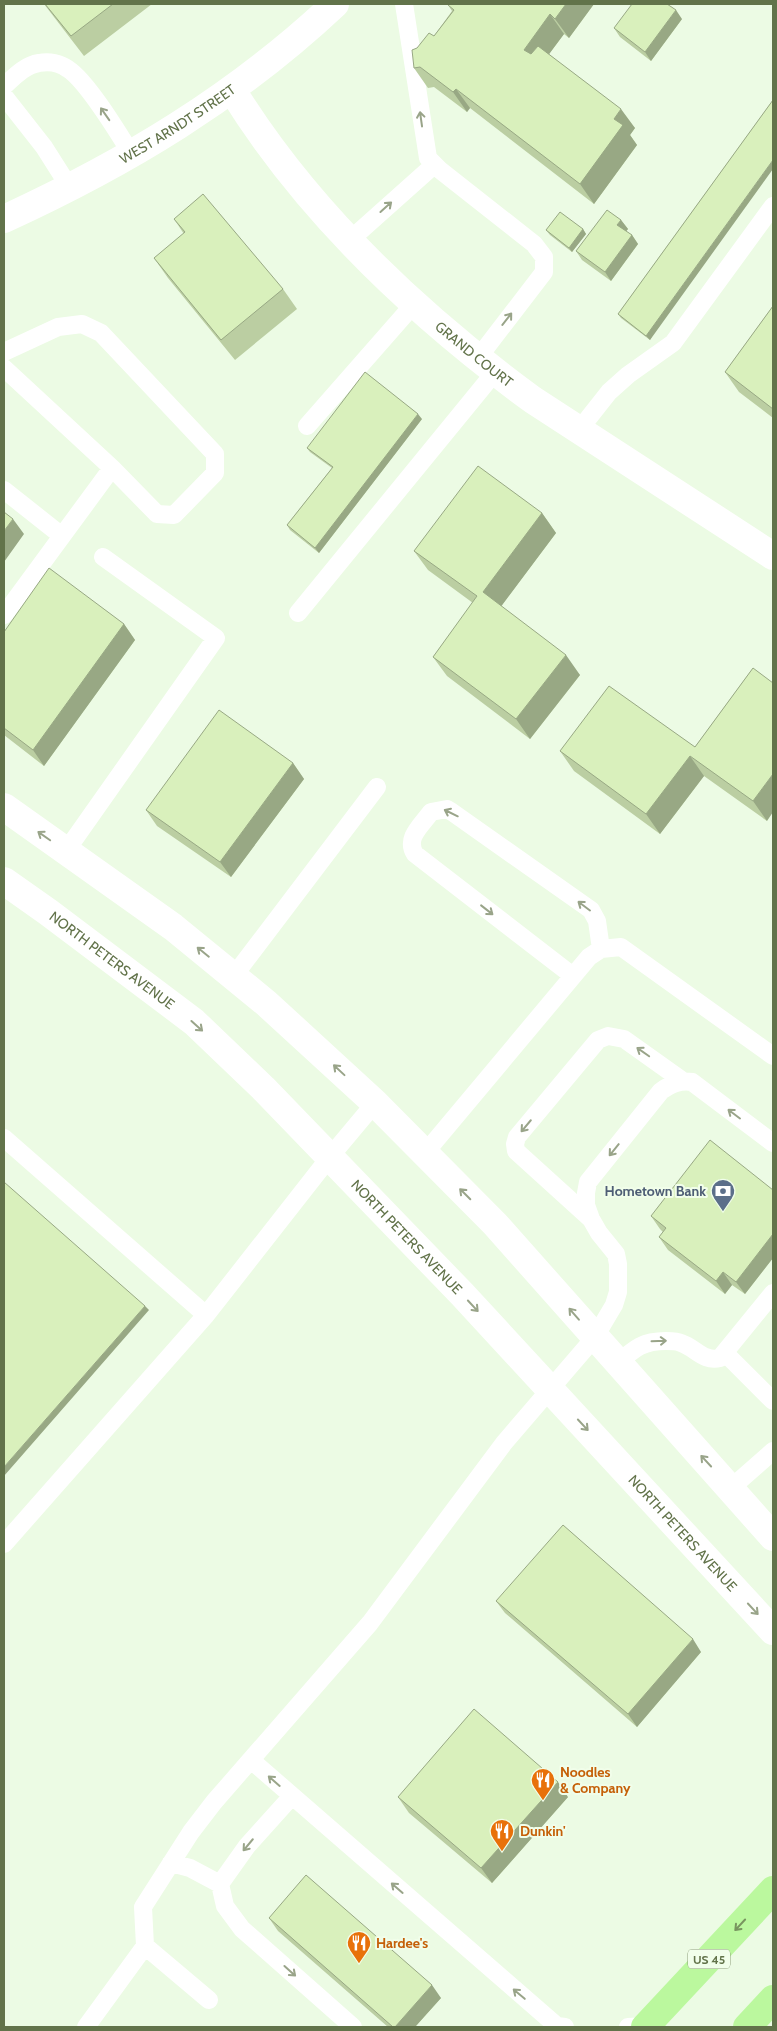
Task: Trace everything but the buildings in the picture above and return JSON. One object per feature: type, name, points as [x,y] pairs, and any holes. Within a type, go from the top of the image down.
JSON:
[{"type":"main road","name":"WEST ARNDT STREET","points":[[4,219],[70,188],[132,155],[185,122],[232,90],[277,55],[335,4]]},
{"type":"main road","name":"GRAND COURT","points":[[232,90],[284,163],[350,240],[414,304],[487,365],[579,430],[773,556]]},
{"type":"main road","points":[[4,807],[173,927],[266,1003],[375,1103],[495,1224],[773,1537]]},
{"type":"main road","name":"NORTH PETERS AVENUE","points":[[4,881],[194,1022],[263,1088],[462,1294],[773,1631]]},
{"type":"main road","name":"US 45","points":[[640,2027],[773,1890]]},
{"type":"main road","points":[[747,2027],[773,1999]]},
{"type":"lane","points":[[298,613],[487,365],[544,272],[544,257],[534,244],[434,165],[428,158],[425,149],[404,4]]},
{"type":"lane","points":[[4,86],[24,69],[38,63],[54,63],[69,69],[85,85],[132,155]]},
{"type":"lane","points":[[4,96],[44,146],[70,188]]},
{"type":"lane","points":[[350,240],[434,165]]},
{"type":"lane","points":[[579,430],[609,392],[628,375],[673,343],[773,206]]},
{"type":"lane","points":[[307,426],[414,304]]},
{"type":"lane","points":[[4,352],[58,326],[82,324],[101,334],[215,454],[215,473],[174,515],[157,514],[112,468],[4,368]]},
{"type":"lane","points":[[4,614],[112,468]]},
{"type":"lane","points":[[4,490],[62,536]]},
{"type":"lane","points":[[66,851],[216,638],[103,557]]},
{"type":"lane","points":[[233,976],[377,787]]},
{"type":"lane","points":[[573,976],[415,854],[412,848],[412,838],[431,812],[446,809],[452,812],[590,910],[597,922],[601,949]]},
{"type":"lane","points":[[425,1153],[589,957],[601,949],[621,947],[773,1056]]},
{"type":"lane","points":[[591,1219],[516,1151],[517,1137],[598,1040],[608,1036],[624,1039],[683,1081]]},
{"type":"lane","points":[[86,2027],[145,1946],[143,1907],[214,1802],[370,1623],[504,1443],[595,1337],[614,1305],[618,1292],[618,1264],[616,1254],[599,1233],[591,1219],[586,1205],[588,1182],[662,1091],[670,1084],[683,1081],[692,1082],[773,1143]]},
{"type":"lane","points":[[4,1544],[206,1315],[329,1158],[375,1103]]},
{"type":"lane","points":[[4,1138],[206,1315]]},
{"type":"lane","points":[[618,1363],[641,1345],[652,1341],[681,1342],[704,1357],[714,1360],[720,1358],[773,1292]]},
{"type":"lane","points":[[725,1353],[773,1401]]},
{"type":"lane","points":[[731,1488],[773,1451]]},
{"type":"lane","points":[[251,1760],[559,2027]]},
{"type":"lane","points":[[292,1796],[247,1846],[220,1884],[225,1906],[242,1929],[353,2027]]},
{"type":"lane","points":[[171,1863],[190,1868],[220,1884]]},
{"type":"lane","points":[[145,1946],[209,2000]]},
{"type":"place","name":"Hometown Bank","points":[[723,1212]]},
{"type":"place","name":"Noodles & Company","points":[[543,1801]]},
{"type":"place","name":"Dunkin'","points":[[502,1852]]},
{"type":"place","name":"Hardee's","points":[[359,1964]]}]
